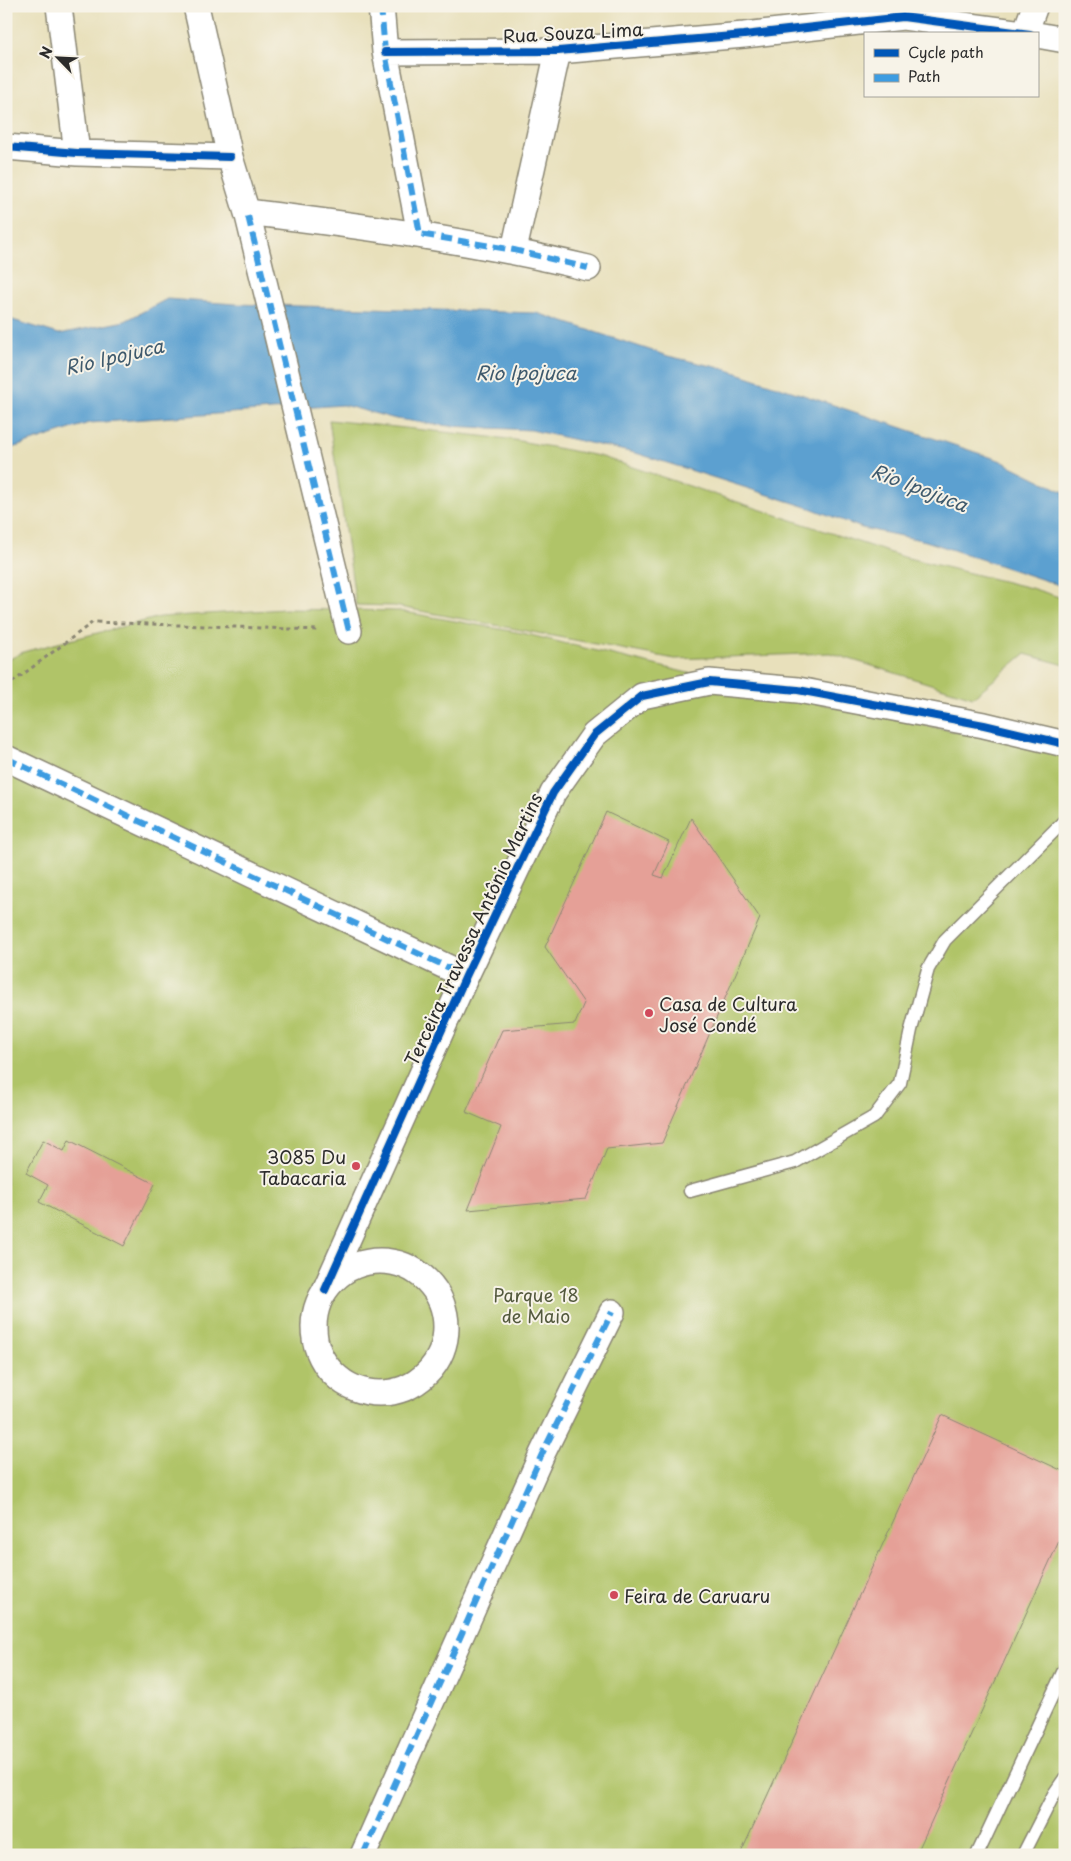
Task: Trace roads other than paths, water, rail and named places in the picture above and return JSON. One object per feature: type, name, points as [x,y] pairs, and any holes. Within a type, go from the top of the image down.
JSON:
[{"type":"street","points":[[59,6],[77,153]]},
{"type":"street","points":[[196,6],[230,157],[248,214],[349,632]]},
{"type":"street","points":[[381,6],[385,52],[420,234]]},
{"type":"street","points":[[867,6],[903,17]]},
{"type":"street","points":[[1031,32],[1034,6]]},
{"type":"street","name":"Rua Souza Lima","points":[[385,52],[558,50],[744,35],[903,17],[1016,32]]},
{"type":"street","name":"Rua Souza Lima","points":[[1038,35],[1065,40]]},
{"type":"street","points":[[514,250],[558,50]]},
{"type":"street","points":[[6,147],[77,153],[230,157]]},
{"type":"street","points":[[248,214],[420,234],[514,250],[588,268]]},
{"type":"street","name":"Terceira Travessa Antônio Martins","points":[[325,1290],[466,976],[553,793],[594,735],[642,696],[709,682],[798,690],[974,723],[1065,744]]},
{"type":"street","points":[[6,758],[466,976]]},
{"type":"street","points":[[379,1260],[393,1262],[419,1272],[434,1288],[443,1306],[446,1327],[443,1348],[432,1368],[415,1383],[394,1391],[372,1393],[350,1386],[332,1373],[320,1355],[314,1333],[316,1310],[325,1290],[339,1274],[358,1264],[379,1260]]},
{"type":"street","points":[[362,1855],[542,1454],[612,1312]]},
{"type":"lane","points":[[690,1191],[795,1162],[874,1116],[900,1083],[911,1030],[928,969],[945,940],[1065,820]]},
{"type":"lane","points":[[977,1855],[1065,1668]]},
{"type":"lane","points":[[1023,1855],[1054,1794],[1065,1778]]},
{"type":"water","name":"Rio Ipojuca","points":[[167,299],[235,304],[537,313],[668,356],[725,369],[999,460],[1064,492],[1065,587],[926,541],[862,528],[810,508],[639,454],[531,430],[449,426],[396,419],[343,405],[89,423],[6,450],[6,318],[59,334],[125,321]]},
{"type":"place","name":"Casa de Cultura José Condé","points":[[649,1013]]},
{"type":"place","name":"3085 Du Tabacaria","points":[[356,1166]]},
{"type":"place","name":"Feira de Caruaru","points":[[614,1595]]},
{"type":"park label","name":"Parque 18 de Maio","points":[[536,1304]]}]
